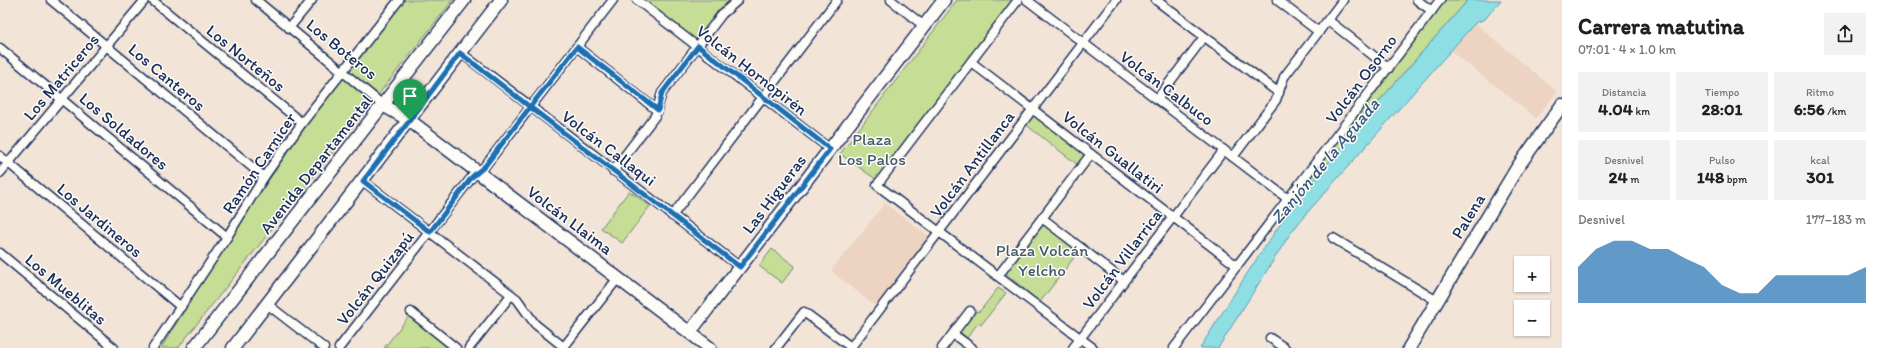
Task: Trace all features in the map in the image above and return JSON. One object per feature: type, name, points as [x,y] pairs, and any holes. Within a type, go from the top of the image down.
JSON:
[{"type":"street","name":"Los Canteros","points":[[51,0],[264,177]]},
{"type":"street","name":"Los Matriceros","points":[[0,173],[145,0]]},
{"type":"street","name":"Los Norteños","points":[[152,0],[302,123]]},
{"type":"street","name":"Los Boteros","points":[[256,0],[384,105],[410,120]]},
{"type":"street","points":[[289,28],[312,0]]},
{"type":"street","name":"Ramón Carnicer","points":[[153,348],[227,237],[264,177],[302,123],[399,0]]},
{"type":"street","name":"Avenida Departamental","points":[[194,348],[464,0]]},
{"type":"street","points":[[233,348],[501,0]]},
{"type":"street","name":"Volcán Quizapú","points":[[339,348],[472,177],[485,166],[613,0]]},
{"type":"street","name":"Volcán Hornopirén","points":[[637,0],[830,149]]},
{"type":"street","points":[[613,171],[655,116],[662,93],[722,14],[738,0]]},
{"type":"street","points":[[672,216],[837,0]]},
{"type":"street","points":[[891,0],[924,26]]},
{"type":"street","name":"Las Higueras","points":[[690,332],[944,0]]},
{"type":"street","points":[[1018,0],[877,185],[1093,348]]},
{"type":"street","name":"Volcán Calbuco","points":[[1027,0],[1288,199]]},
{"type":"street","name":"Volcán Antillanca","points":[[852,348],[1116,0]]},
{"type":"street","points":[[1156,0],[1279,93]]},
{"type":"street","points":[[1277,0],[1318,32]]},
{"type":"street","points":[[1233,157],[1274,102],[1279,93],[1283,79],[1343,0]]},
{"type":"street","points":[[1417,0],[1432,11]]},
{"type":"street","name":"Volcán Osorno","points":[[1174,348],[1440,0]]},
{"type":"street","points":[[1328,20],[1389,68]]},
{"type":"street","points":[[1157,99],[1204,37]]},
{"type":"street","points":[[577,47],[658,110]]},
{"type":"street","name":"Los Soldadores","points":[[0,48],[227,237]]},
{"type":"street","name":"Volcán Callaqui","points":[[460,53],[740,267]]},
{"type":"street","name":"Volcán Guallatiri","points":[[971,62],[1237,266]]},
{"type":"street","name":"Palena","points":[[1408,348],[1517,168],[1562,105]]},
{"type":"street","name":"Volcán Llaima","points":[[410,120],[710,348]]},
{"type":"street","name":"Volcán Villarrica","points":[[1073,348],[1224,150]]},
{"type":"street","points":[[998,276],[1091,154]]},
{"type":"street","name":"Los Jardineros","points":[[0,156],[181,307]]},
{"type":"street","points":[[363,181],[512,295],[521,304],[535,324],[564,348],[618,278]]},
{"type":"street","points":[[1042,218],[1124,281]]},
{"type":"street","points":[[1333,238],[1437,301]]},
{"type":"street","name":"Los Mueblitas","points":[[0,253],[114,348]]},
{"type":"street","points":[[469,348],[512,295]]},
{"type":"street","points":[[267,304],[324,348]]},
{"type":"street","points":[[942,348],[970,311]]},
{"type":"street","points":[[410,312],[456,348]]},
{"type":"street","points":[[776,348],[804,312],[852,348]]},
{"type":"street","points":[[953,334],[972,348]]},
{"type":"street","points":[[1270,338],[1285,348]]},
{"type":"shaded area","points":[[1475,23],[1557,92],[1536,118],[1451,51]]},
{"type":"shaded area","points":[[885,203],[929,237],[875,306],[831,271]]},
{"type":"green space","points":[[402,0],[453,0],[178,348],[161,348],[233,233],[308,122]]},
{"type":"green space","points":[[642,0],[733,0],[696,42]]},
{"type":"green space","name":"Plaza Los Palos","points":[[957,0],[1013,0],[877,180],[840,154]]},
{"type":"green space","points":[[1446,0],[1468,0],[1380,100],[1293,205],[1294,201],[1291,199]]},
{"type":"green space","points":[[1033,115],[1036,115],[1084,153],[1083,158],[1078,165],[1025,124]]},
{"type":"green space","points":[[629,191],[650,206],[622,243],[601,228]]},
{"type":"green space","name":"Plaza Volcán Yelcho","points":[[1044,225],[1079,251],[1040,302],[1007,275],[1006,269],[1038,227]]},
{"type":"green space","points":[[772,249],[795,266],[782,283],[759,266]]},
{"type":"green space","points":[[998,288],[1006,293],[981,325],[978,323],[967,338],[959,331],[972,313],[980,311]]},
{"type":"green space","points":[[409,316],[449,348],[384,348]]},
{"type":"water","points":[[1468,0],[1501,0],[1485,19],[1475,23],[1306,214],[1290,234],[1218,348],[1200,348],[1293,205],[1380,100]]},
{"type":"route","points":[[410,120],[363,181],[430,232],[472,177],[485,166],[530,107],[740,267],[830,149],[698,46],[662,93],[658,110],[577,47],[530,107],[460,53],[410,120]]},
{"type":"water label","name":"Zanjón de la Aguada","points":[[1325,161]]}]
